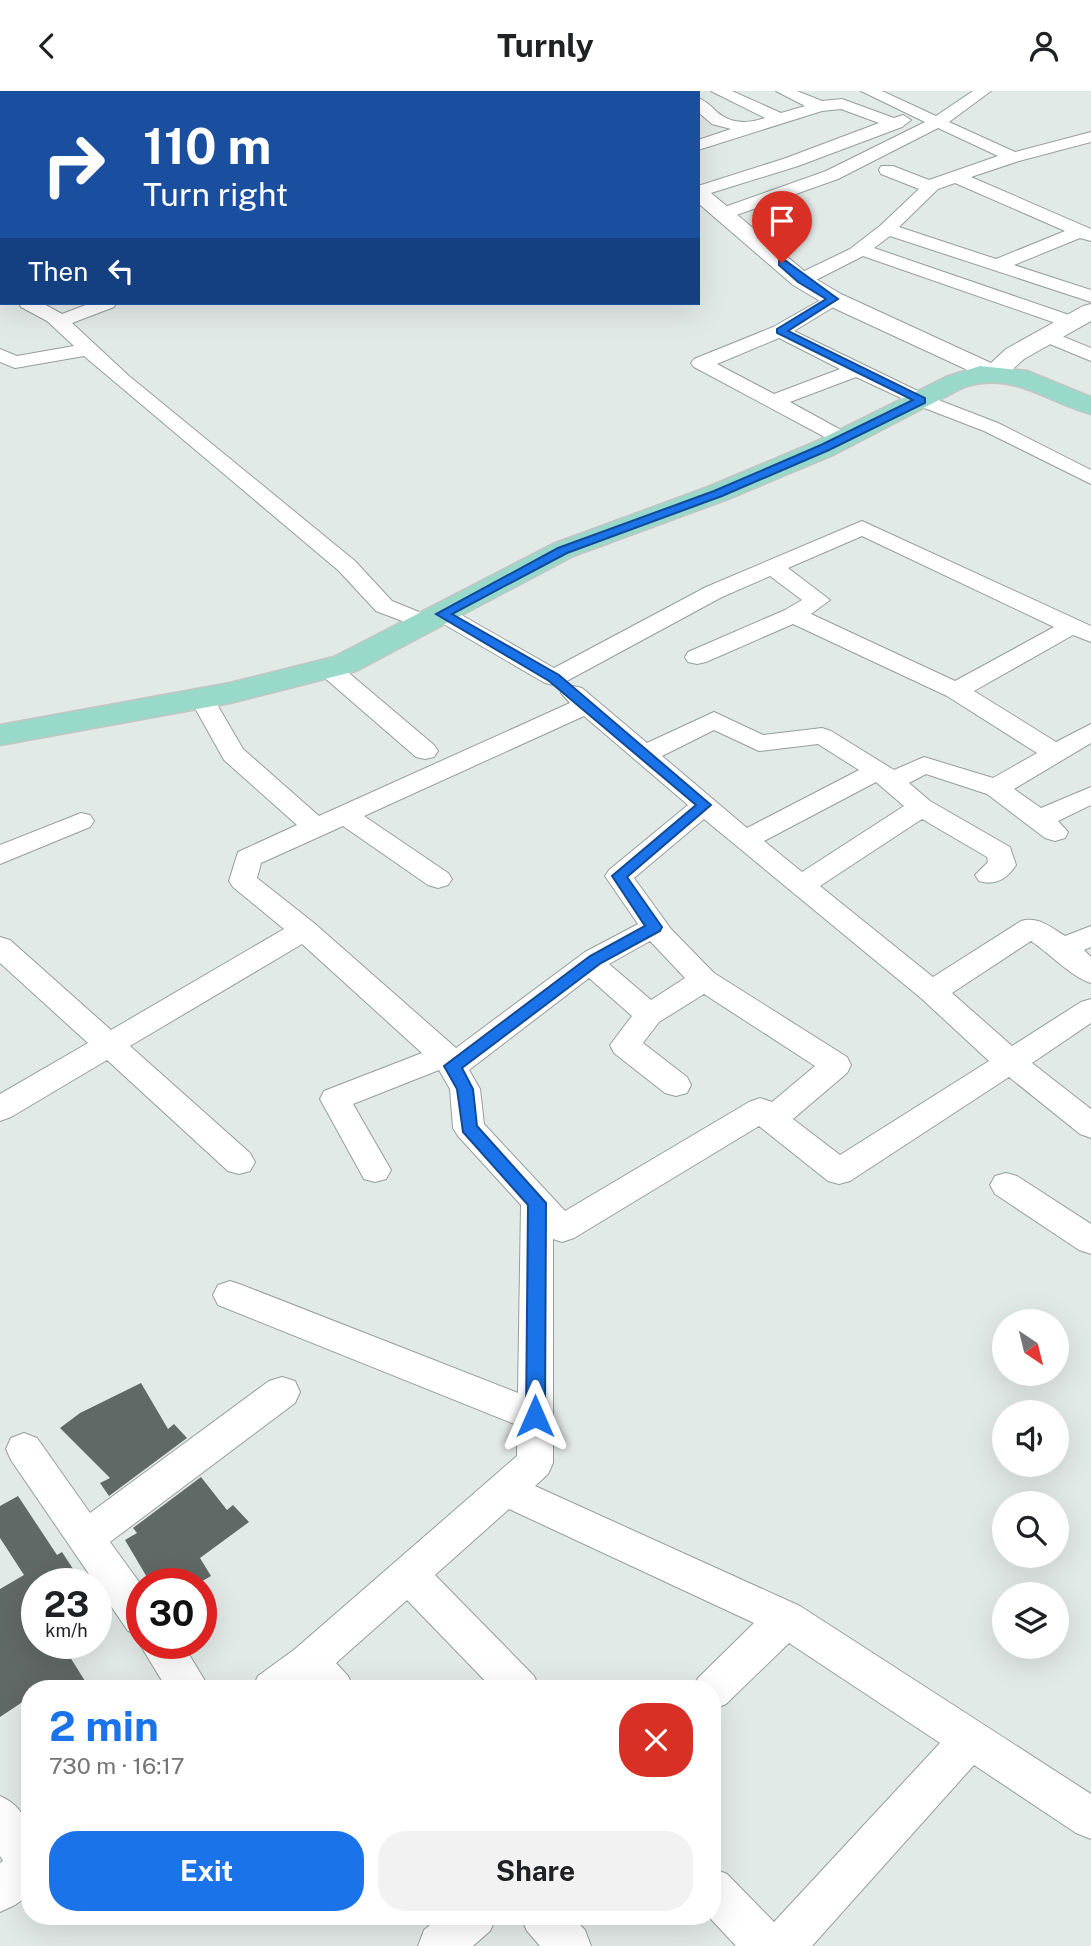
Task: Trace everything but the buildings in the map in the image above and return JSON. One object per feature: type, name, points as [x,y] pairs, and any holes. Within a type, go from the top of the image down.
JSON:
[{"type":"main road","points":[[0,735],[202,699],[345,664],[563,550],[718,493],[843,439],[955,382],[980,374],[1018,376],[1091,405]]},
{"type":"street","points":[[719,91],[780,119]]},
{"type":"street","points":[[784,91],[820,106]]},
{"type":"street","points":[[869,91],[1013,157]]},
{"type":"street","points":[[886,98],[906,91]]},
{"type":"street","points":[[725,213],[832,175],[938,121],[983,91]]},
{"type":"street","points":[[703,139],[749,129],[820,106],[842,104],[895,124]]},
{"type":"street","points":[[700,105],[718,121],[749,129]]},
{"type":"street","points":[[700,191],[818,152],[919,113]]},
{"type":"street","points":[[801,279],[860,250],[887,229],[930,187],[1013,157],[1091,137]]},
{"type":"street","points":[[799,143],[818,152]]},
{"type":"street","points":[[887,170],[930,187]]},
{"type":"street","points":[[956,177],[1085,233]]},
{"type":"street","points":[[700,194],[801,279],[833,299],[994,373],[1015,354],[1081,317]]},
{"type":"street","points":[[887,229],[1091,296]]},
{"type":"street","points":[[997,265],[1085,233]]},
{"type":"street","points":[[860,250],[1081,317]]},
{"type":"street","points":[[833,299],[780,331],[701,363],[843,439]]},
{"type":"street","points":[[31,305],[59,322],[347,566],[384,606],[434,618],[554,678],[745,840],[932,992],[1010,1062],[1091,1126]]},
{"type":"street","points":[[59,322],[102,305]]},
{"type":"street","points":[[780,331],[921,400],[991,427],[1091,478]]},
{"type":"street","points":[[1047,336],[1091,355]]},
{"type":"street","points":[[0,355],[15,362],[88,349]]},
{"type":"street","points":[[772,402],[857,370]]},
{"type":"street","points":[[554,678],[714,592],[862,528],[1082,630]]},
{"type":"street","points":[[697,657],[793,615],[818,600],[772,567]]},
{"type":"street","points":[[793,615],[956,691],[1056,753]]},
{"type":"street","points":[[956,691],[1082,630]]},
{"type":"street","points":[[328,669],[425,751]]},
{"type":"street","points":[[202,699],[233,754],[315,827]]},
{"type":"street","points":[[587,705],[248,858],[243,881],[304,930],[449,1061],[465,1089],[469,1128],[562,1229],[760,1110],[839,1172],[1091,1009]]},
{"type":"street","points":[[645,754],[714,720],[759,743],[822,736],[885,776],[921,807],[1000,853],[1002,865],[989,875]]},
{"type":"street","points":[[996,788],[1091,732]]},
{"type":"street","points":[[745,840],[885,776],[924,765],[996,788],[1046,826],[1091,795]]},
{"type":"street","points":[[704,805],[619,876],[654,927],[704,980],[836,1065],[772,1120]]},
{"type":"street","points":[[801,886],[921,807]]},
{"type":"street","points":[[344,814],[438,879]]},
{"type":"street","points":[[0,855],[82,821]]},
{"type":"street","points":[[375,1170],[335,1099],[449,1061],[590,963],[654,927]]},
{"type":"street","points":[[932,992],[1031,928],[1063,948],[1091,973]]},
{"type":"street","points":[[0,1109],[304,930]]},
{"type":"street","points":[[1063,948],[1091,936]]},
{"type":"street","points":[[0,947],[239,1162]]},
{"type":"street","points":[[590,963],[649,1015]]},
{"type":"street","points":[[676,1085],[625,1045],[649,1015],[704,980]]},
{"type":"street","points":[[1006,1185],[1091,1241]]},
{"type":"street","points":[[304,1680],[321,1675],[409,1575],[536,1463],[537,1203]]},
{"type":"street","points":[[230,1294],[535,1416]]},
{"type":"street","points":[[86,1538],[282,1392]]},
{"type":"street","points":[[24,1449],[126,1595]]},
{"type":"street","points":[[505,1490],[786,1619],[1091,1818]]},
{"type":"street","points":[[409,1575],[511,1680]]},
{"type":"street","points":[[721,1682],[786,1619]]},
{"type":"street","points":[[170,1659],[184,1680]]},
{"type":"street","points":[[782,1946],[970,1740]]},
{"type":"street","points":[[0,1818],[21,1852]]},
{"type":"street","points":[[0,1890],[21,1873]]},
{"type":"street","points":[[721,1898],[766,1946]]},
{"type":"street","points":[[440,1946],[464,1925]]},
{"type":"street","points":[[550,1925],[569,1946]]},
{"type":"route","points":[[535,1416],[537,1203],[469,1128],[465,1089],[453,1066],[595,959],[654,927],[619,876],[704,805],[554,678],[534,669],[443,614],[563,550],[718,493],[825,448],[921,400],[780,331],[833,299],[801,279],[782,263]]}]
